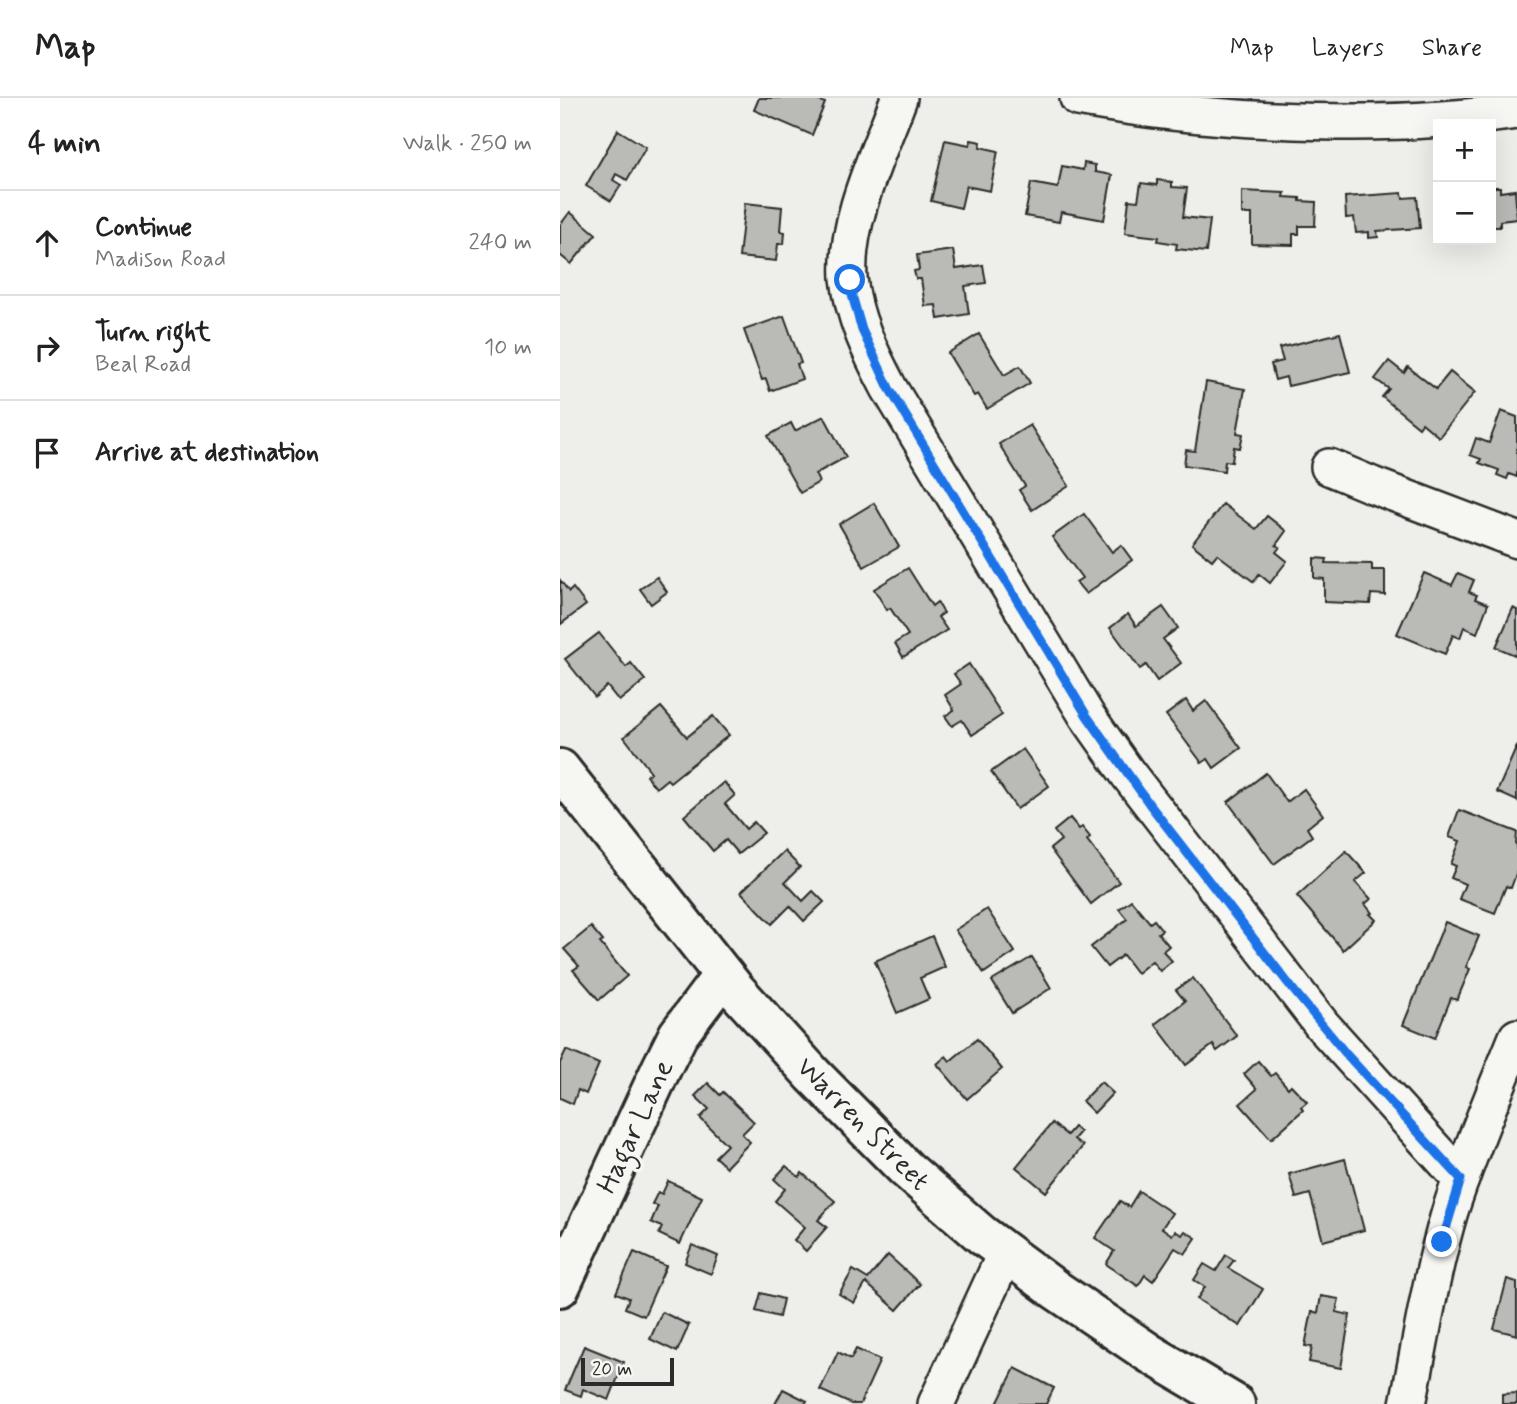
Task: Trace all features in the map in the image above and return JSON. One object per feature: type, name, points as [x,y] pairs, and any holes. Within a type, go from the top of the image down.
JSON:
[{"type":"main road","name":"Warren Street","points":[[560,769],[723,975],[813,1075],[906,1169],[982,1235],[1099,1320],[1236,1404]]},
{"type":"main road","name":"Hagar Lane","points":[[560,1287],[678,1035],[723,975]]},
{"type":"street","points":[[899,98],[856,213],[849,256],[856,312],[878,368],[1087,716],[1128,774],[1322,1026],[1461,1179]]},
{"type":"street","points":[[1078,98],[1185,114],[1307,121],[1429,120],[1517,111]]},
{"type":"street","points":[[1329,467],[1517,540]]},
{"type":"street","points":[[1408,1404],[1450,1211],[1517,1037]]},
{"type":"street","points":[[936,1404],[1006,1252]]},
{"type":"building","points":[[759,98],[813,98],[825,103],[812,135],[754,110]]},
{"type":"building","points":[[618,130],[646,147],[627,180],[616,174],[613,180],[621,185],[611,201],[586,186]]},
{"type":"building","points":[[945,140],[970,145],[971,140],[981,142],[980,147],[998,151],[990,191],[966,186],[961,208],[931,201]]},
{"type":"building","points":[[1084,163],[1095,165],[1095,172],[1112,175],[1104,220],[1061,212],[1059,222],[1025,216],[1031,183],[1058,188],[1062,166],[1083,170]]},
{"type":"building","points":[[1157,180],[1172,182],[1172,187],[1187,188],[1183,217],[1210,220],[1206,252],[1176,249],[1177,244],[1158,241],[1159,237],[1125,233],[1129,200],[1138,201],[1141,183],[1157,185]]},
{"type":"building","points":[[1496,187],[1500,187],[1500,192],[1515,190],[1517,219],[1500,221],[1500,227],[1496,227]]},
{"type":"building","points":[[1242,191],[1285,193],[1284,197],[1316,202],[1315,226],[1299,226],[1299,234],[1293,234],[1293,245],[1252,244],[1252,214],[1242,214]]},
{"type":"building","points":[[1402,193],[1403,198],[1417,197],[1420,228],[1377,231],[1378,237],[1369,238],[1369,232],[1356,233],[1354,217],[1346,218],[1345,197]]},
{"type":"building","points":[[745,203],[782,207],[780,231],[785,232],[784,244],[778,244],[776,261],[739,257]]},
{"type":"building","points":[[570,212],[596,234],[571,264],[560,255],[560,225]]},
{"type":"building","points":[[953,250],[956,269],[983,265],[986,283],[965,286],[969,314],[938,319],[936,305],[925,306],[921,279],[916,279],[914,271],[919,270],[917,255]]},
{"type":"building","points":[[784,316],[801,363],[797,364],[802,379],[770,391],[766,379],[762,380],[744,330]]},
{"type":"building","points":[[1340,333],[1350,372],[1288,386],[1286,377],[1275,380],[1271,364],[1283,361],[1279,348]]},
{"type":"building","points":[[979,334],[1004,375],[1020,366],[1030,383],[987,409],[978,394],[974,396],[948,353]]},
{"type":"building","points":[[1389,361],[1404,373],[1408,367],[1436,389],[1450,372],[1475,392],[1439,437],[1422,423],[1419,427],[1382,397],[1389,389],[1375,379]]},
{"type":"building","points":[[1206,382],[1245,389],[1237,433],[1243,434],[1240,448],[1234,447],[1232,462],[1225,461],[1224,471],[1184,465],[1186,450],[1195,451]]},
{"type":"building","points":[[1501,411],[1517,417],[1517,477],[1509,474],[1507,479],[1497,475],[1499,470],[1479,463],[1481,459],[1470,455],[1476,438],[1489,443]]},
{"type":"building","points":[[824,416],[846,457],[815,474],[819,482],[800,493],[768,436],[791,423],[795,431]]},
{"type":"building","points":[[1030,425],[1069,486],[1032,510],[1019,490],[1025,486],[999,444]]},
{"type":"building","points":[[874,503],[899,547],[864,567],[839,524]]},
{"type":"building","points":[[1223,504],[1256,529],[1267,516],[1286,531],[1276,545],[1280,547],[1276,552],[1287,561],[1270,583],[1259,574],[1254,582],[1217,554],[1212,560],[1192,544]]},
{"type":"building","points":[[1084,514],[1112,552],[1121,545],[1132,560],[1086,594],[1076,582],[1082,578],[1052,537]]},
{"type":"building","points":[[1314,558],[1327,559],[1326,563],[1372,564],[1372,570],[1385,570],[1385,595],[1371,594],[1370,604],[1324,602],[1324,579],[1314,578]]},
{"type":"building","points":[[908,568],[932,606],[937,602],[944,613],[938,617],[947,630],[903,657],[895,643],[908,635],[874,589]]},
{"type":"building","points":[[1424,573],[1452,585],[1458,573],[1474,580],[1469,592],[1477,595],[1475,599],[1488,604],[1477,633],[1464,627],[1460,638],[1453,635],[1445,654],[1397,634]]},
{"type":"building","points":[[657,577],[667,592],[651,604],[640,589]]},
{"type":"building","points":[[560,580],[569,592],[573,588],[586,605],[561,624]]},
{"type":"building","points":[[1163,607],[1178,628],[1163,639],[1181,663],[1157,681],[1146,665],[1140,669],[1110,628],[1128,614],[1136,626]]},
{"type":"building","points":[[1513,608],[1517,610],[1517,656],[1496,647]]},
{"type":"building","points":[[599,633],[626,667],[631,663],[645,680],[619,701],[607,686],[595,697],[565,659]]},
{"type":"building","points":[[969,664],[1002,715],[972,735],[962,720],[952,726],[945,716],[954,710],[945,695],[961,684],[954,674]]},
{"type":"building","points":[[1186,700],[1193,711],[1206,701],[1241,748],[1214,768],[1208,759],[1202,763],[1166,715]]},
{"type":"building","points":[[661,707],[687,737],[713,716],[729,735],[670,782],[667,779],[656,788],[646,776],[651,772],[624,737]]},
{"type":"building","points":[[1517,746],[1517,801],[1497,792]]},
{"type":"building","points":[[1023,749],[1049,786],[1017,809],[991,772]]},
{"type":"building","points":[[1266,773],[1287,802],[1304,789],[1323,815],[1307,828],[1312,836],[1274,864],[1228,802]]},
{"type":"building","points":[[724,782],[735,795],[725,804],[746,829],[754,822],[764,833],[738,854],[726,840],[713,851],[684,816]]},
{"type":"building","points":[[1459,810],[1517,832],[1517,871],[1511,888],[1506,886],[1495,913],[1459,899],[1465,884],[1451,878],[1456,866],[1451,864],[1460,841],[1449,837]]},
{"type":"building","points":[[1070,818],[1090,837],[1087,840],[1119,882],[1091,904],[1050,849],[1061,840],[1054,831]]},
{"type":"building","points":[[784,851],[800,867],[785,882],[803,901],[813,891],[824,902],[804,921],[790,906],[772,924],[741,892]]},
{"type":"building","points":[[1346,851],[1366,873],[1355,882],[1371,899],[1365,904],[1376,920],[1343,950],[1297,896]]},
{"type":"building","points":[[1131,900],[1150,923],[1154,920],[1162,930],[1158,933],[1169,946],[1163,951],[1172,961],[1160,971],[1152,961],[1137,973],[1123,955],[1107,967],[1091,947],[1127,919],[1119,909]]},
{"type":"building","points":[[987,909],[1015,952],[984,973],[955,930]]},
{"type":"building","points":[[1445,922],[1479,936],[1466,967],[1470,969],[1457,1000],[1451,998],[1435,1038],[1403,1025]]},
{"type":"building","points":[[591,927],[603,941],[600,943],[627,976],[599,1000],[573,970],[579,966],[564,949]]},
{"type":"building","points":[[932,936],[945,967],[920,978],[929,999],[897,1013],[875,961]]},
{"type":"building","points":[[1032,957],[1051,988],[1012,1013],[992,981]]},
{"type":"building","points":[[1193,978],[1237,1036],[1217,1051],[1213,1045],[1186,1065],[1155,1024],[1185,1001],[1176,990]]},
{"type":"building","points":[[977,1039],[1002,1069],[967,1099],[937,1064],[946,1056],[950,1061]]},
{"type":"building","points":[[566,1050],[599,1064],[586,1094],[578,1090],[573,1104],[560,1098],[560,1063]]},
{"type":"building","points":[[1258,1061],[1271,1076],[1275,1073],[1288,1088],[1291,1085],[1307,1102],[1301,1107],[1303,1110],[1271,1139],[1240,1104],[1257,1089],[1244,1074]]},
{"type":"building","points":[[1101,1082],[1113,1093],[1094,1113],[1082,1101]]},
{"type":"building","points":[[708,1083],[720,1095],[723,1092],[754,1122],[742,1134],[750,1142],[726,1167],[715,1157],[727,1145],[700,1118],[709,1109],[695,1096]]},
{"type":"building","points":[[1052,1123],[1067,1135],[1074,1127],[1080,1132],[1074,1139],[1083,1146],[1046,1192],[1016,1167]]},
{"type":"building","points":[[1345,1159],[1364,1230],[1323,1241],[1310,1194],[1296,1198],[1289,1174]]},
{"type":"building","points":[[786,1166],[799,1177],[802,1173],[835,1201],[818,1220],[827,1227],[806,1251],[794,1240],[805,1227],[775,1201],[785,1189],[774,1179]]},
{"type":"building","points":[[668,1181],[702,1197],[680,1244],[659,1234],[662,1227],[651,1222],[658,1206],[652,1204],[658,1192],[662,1194]]},
{"type":"building","points":[[1139,1191],[1172,1213],[1162,1228],[1172,1235],[1175,1231],[1182,1235],[1185,1231],[1196,1238],[1185,1254],[1175,1248],[1153,1281],[1145,1275],[1138,1286],[1106,1264],[1114,1251],[1095,1238],[1120,1201],[1129,1207]]},
{"type":"building","points":[[692,1245],[718,1256],[711,1274],[685,1263]]},
{"type":"building","points":[[634,1252],[666,1266],[644,1316],[625,1308],[629,1298],[616,1293]]},
{"type":"building","points":[[888,1255],[920,1284],[897,1310],[866,1283],[854,1303],[839,1294],[853,1270],[868,1279]]},
{"type":"building","points":[[1226,1255],[1234,1260],[1228,1268],[1263,1289],[1240,1326],[1197,1299],[1205,1287],[1194,1280],[1204,1264],[1216,1271]]},
{"type":"building","points":[[1507,1279],[1517,1282],[1517,1335],[1494,1329]]},
{"type":"building","points":[[761,1293],[783,1299],[779,1317],[756,1311]]},
{"type":"building","points":[[1321,1296],[1339,1299],[1336,1312],[1350,1315],[1341,1368],[1309,1362],[1312,1347],[1305,1346],[1312,1311],[1318,1313]]},
{"type":"building","points":[[662,1312],[689,1325],[677,1352],[650,1339]]},
{"type":"building","points":[[584,1346],[624,1362],[609,1400],[583,1389],[581,1396],[565,1390]]},
{"type":"building","points":[[856,1349],[880,1360],[860,1404],[851,1404],[820,1390],[838,1352],[851,1359]]},
{"type":"building","points":[[1015,1368],[1054,1388],[1046,1404],[997,1404]]},
{"type":"building","points":[[783,1389],[807,1401],[805,1404],[775,1404]]},
{"type":"building","points":[[1517,1393],[1517,1404],[1502,1404],[1502,1394]]},
{"type":"route","points":[[850,280],[856,312],[878,368],[1087,716],[1150,805],[1322,1026],[1461,1179],[1442,1242]]}]
